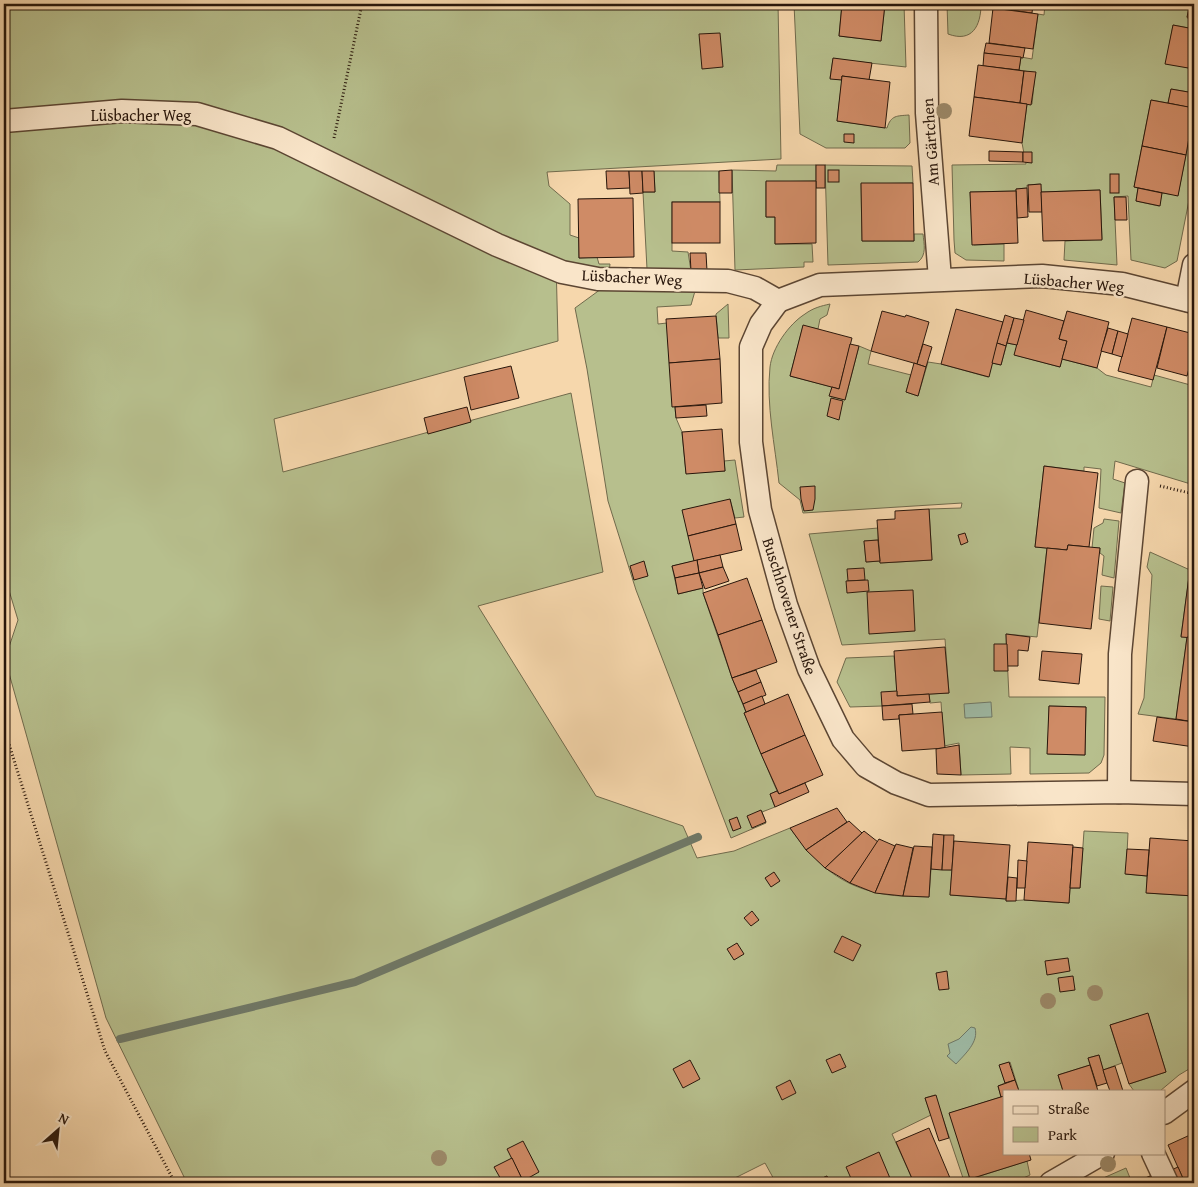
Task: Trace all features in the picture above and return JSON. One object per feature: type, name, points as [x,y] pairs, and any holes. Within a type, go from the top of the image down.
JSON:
[{"type":"street","name":"Am Gärtchen","points":[[926,4],[927,113],[940,279]]},
{"type":"street","name":"Lüsbacher Weg","points":[[4,121],[122,111],[197,114],[278,138],[497,245],[562,272],[598,279],[728,281],[755,288],[778,301],[820,285],[1042,276],[1122,284],[1191,301]]},
{"type":"street","points":[[1191,301],[1194,266]]},
{"type":"street","name":"Buschhovener Straße","points":[[778,301],[761,324],[751,347],[751,442],[760,510],[786,605],[809,669],[843,739],[866,766],[896,783],[929,794],[1119,792],[1194,794]]},
{"type":"street","points":[[1119,792],[1120,654],[1137,481]]},
{"type":"street","points":[[1166,1112],[1194,1092]]},
{"type":"street","points":[[1051,1183],[1102,1154]]},
{"type":"street","points":[[1153,1154],[1167,1183]]},
{"type":"path","points":[[328,163],[362,4]]},
{"type":"path","points":[[1137,481],[1194,494]]},
{"type":"path","points":[[4,728],[105,1051],[175,1183]]},
{"type":"green space","points":[[4,4],[778,4],[781,159],[547,172],[549,186],[570,204],[570,235],[579,238],[579,258],[597,257],[599,264],[610,264],[609,273],[556,261],[558,341],[274,419],[283,472],[571,393],[603,572],[478,606],[596,796],[683,826],[697,858],[734,851],[790,828],[816,860],[848,883],[881,894],[901,896],[929,897],[931,869],[952,870],[950,895],[1006,899],[1006,901],[1024,900],[1069,903],[1070,888],[1080,888],[1084,831],[1128,833],[1126,874],[1147,876],[1147,893],[1194,896],[1194,1066],[1179,1075],[1161,1090],[1133,1090],[1129,1084],[1166,1072],[1148,1014],[1110,1025],[1122,1063],[1103,1070],[1099,1055],[1088,1058],[1090,1065],[1058,1075],[1063,1090],[1019,1090],[1010,1062],[1000,1065],[1005,1083],[998,1086],[1001,1097],[950,1113],[970,1179],[964,1181],[935,1095],[925,1098],[931,1115],[892,1134],[914,1183],[842,1183],[840,1178],[830,1182],[827,1176],[811,1183],[776,1183],[765,1163],[725,1183],[187,1183],[106,1018],[5,659],[18,620],[4,574]]},
{"type":"green space","points":[[794,4],[842,4],[839,36],[881,41],[885,4],[904,4],[906,67],[833,59],[830,78],[842,80],[837,121],[887,128],[893,118],[909,115],[910,143],[905,148],[826,148],[800,134]]},
{"type":"green space","points":[[947,4],[981,4],[981,12],[974,31],[963,36],[948,34]]},
{"type":"green space","points":[[1045,4],[1190,4],[1187,18],[1194,20],[1194,29],[1173,25],[1166,63],[1194,69],[1194,93],[1171,89],[1168,103],[1151,100],[1134,187],[1138,188],[1136,201],[1159,206],[1162,193],[1178,195],[1194,114],[1194,175],[1177,261],[1165,268],[1131,260],[1128,196],[1114,197],[1117,265],[1064,260],[1065,241],[1102,239],[1100,190],[1041,192],[1040,184],[1027,185],[1027,188],[1016,189],[1016,191],[970,192],[974,245],[1004,244],[1004,261],[966,260],[955,253],[952,165],[1026,164],[1022,143],[1027,104],[1032,104],[1035,73],[1019,70],[1021,57],[1032,59],[1038,14],[1044,15]]},
{"type":"green space","points":[[777,165],[816,165],[816,181],[766,182],[766,217],[775,217],[775,244],[812,244],[813,262],[804,262],[804,267],[735,270],[732,170],[776,171]]},
{"type":"green space","points":[[825,165],[912,166],[913,183],[861,184],[862,241],[914,241],[914,234],[923,234],[923,256],[918,262],[828,265]]},
{"type":"green space","points":[[654,171],[719,171],[720,202],[672,202],[672,251],[688,252],[691,271],[647,269],[643,192],[655,192]]},
{"type":"green space","points":[[601,289],[695,291],[691,305],[657,307],[658,324],[667,323],[676,418],[682,432],[686,473],[725,471],[724,461],[735,460],[744,517],[735,518],[730,499],[694,561],[672,566],[678,594],[703,588],[703,593],[732,678],[746,712],[744,713],[777,791],[770,794],[775,807],[762,812],[766,823],[731,838],[636,590],[608,501],[587,369],[575,308]]},
{"type":"green space","points":[[728,304],[729,338],[718,338],[716,314]]},
{"type":"green space","points":[[830,304],[827,315],[820,319],[818,329],[803,326],[790,376],[832,387],[830,396],[845,400],[859,346],[871,351],[868,364],[911,375],[906,392],[918,396],[928,362],[988,377],[992,363],[1001,365],[1007,343],[1017,345],[1015,355],[1060,367],[1062,359],[1097,368],[1106,375],[1151,387],[1154,375],[1194,386],[1194,485],[1115,461],[1113,479],[1125,483],[1121,513],[1099,508],[1101,469],[1084,467],[1084,471],[1044,466],[1035,547],[1047,548],[1037,637],[1006,634],[1009,697],[1105,697],[1104,755],[1101,763],[1089,773],[1030,774],[1030,748],[1010,747],[1011,774],[961,775],[959,743],[944,746],[941,702],[930,703],[929,694],[949,693],[945,639],[842,645],[809,534],[878,528],[878,540],[864,541],[866,562],[932,560],[929,509],[961,508],[962,503],[803,513],[800,500],[779,483],[769,396],[771,360],[782,337],[799,318],[811,310]],"holes":[[[1049,706],[1086,707],[1085,755],[1048,754]]]},
{"type":"green space","points":[[1104,519],[1119,521],[1114,578],[1102,575],[1104,556],[1100,553],[1100,548],[1092,548],[1094,528],[1103,523]]},
{"type":"green space","points":[[1150,552],[1190,570],[1181,636],[1187,637],[1176,719],[1138,714],[1144,698],[1152,575],[1147,567]]},
{"type":"green space","points":[[1101,586],[1113,587],[1110,621],[1099,619]]},
{"type":"green space","points":[[894,656],[897,691],[882,706],[850,707],[837,682],[846,658]]},
{"type":"green space","points":[[1027,1161],[1030,1175],[1013,1183],[979,1183],[977,1177]]},
{"type":"green space","points":[[1126,1168],[1132,1183],[1092,1183]]},
{"type":"shaded area","points":[[991,702],[992,717],[965,718],[964,704]]},
{"type":"shaded area","points":[[971,1027],[975,1028],[976,1033],[973,1043],[956,1064],[947,1056],[950,1053],[948,1044],[959,1039]]},
{"type":"building","points":[[842,4],[885,4],[881,41],[839,36]]},
{"type":"building","points":[[989,4],[1033,4],[1032,13],[989,7]]},
{"type":"building","points":[[1190,4],[1194,4],[1194,19],[1187,17]]},
{"type":"building","points":[[993,8],[1038,14],[1033,49],[989,43]]},
{"type":"building","points":[[1173,25],[1194,29],[1194,69],[1165,64]]},
{"type":"building","points":[[720,33],[723,67],[702,69],[699,34]]},
{"type":"building","points":[[986,43],[1025,48],[1023,58],[984,53]]},
{"type":"building","points":[[984,53],[1021,57],[1019,70],[983,66]]},
{"type":"building","points":[[833,58],[872,63],[869,80],[842,76],[842,80],[830,79]]},
{"type":"building","points":[[978,65],[1024,71],[1020,103],[974,97]]},
{"type":"building","points":[[1024,71],[1036,72],[1031,105],[1020,103]]},
{"type":"building","points":[[842,76],[890,82],[885,128],[837,121]]},
{"type":"building","points":[[1171,89],[1194,93],[1192,108],[1168,103]]},
{"type":"building","points":[[974,97],[1027,104],[1022,143],[969,136]]},
{"type":"building","points":[[1151,100],[1194,108],[1186,155],[1142,146]]},
{"type":"building","points":[[844,134],[854,134],[854,143],[844,142]]},
{"type":"building","points":[[1142,146],[1186,155],[1178,196],[1134,187]]},
{"type":"building","points":[[989,151],[1023,152],[1023,162],[989,161]]},
{"type":"building","points":[[1023,152],[1032,152],[1032,163],[1023,162]]},
{"type":"building","points":[[816,165],[825,165],[825,188],[816,188]]},
{"type":"building","points":[[732,170],[732,193],[719,193],[719,171]]},
{"type":"building","points":[[828,170],[839,170],[839,182],[828,182]]},
{"type":"building","points":[[606,171],[629,171],[630,188],[607,189]]},
{"type":"building","points":[[629,171],[642,171],[643,193],[630,194]]},
{"type":"building","points":[[642,171],[654,171],[655,192],[643,192]]},
{"type":"building","points":[[1110,174],[1119,174],[1119,193],[1110,193]]},
{"type":"building","points":[[766,181],[816,181],[816,243],[775,244],[775,217],[766,217]]},
{"type":"building","points":[[861,183],[913,183],[914,241],[862,241]]},
{"type":"building","points":[[1041,184],[1042,212],[1029,212],[1028,185]]},
{"type":"building","points":[[1027,188],[1028,217],[1017,218],[1016,189]]},
{"type":"building","points":[[1138,188],[1162,193],[1160,206],[1136,201]]},
{"type":"building","points":[[1100,190],[1102,240],[1043,241],[1041,192]]},
{"type":"building","points":[[1016,191],[1018,243],[972,245],[970,192]]},
{"type":"building","points":[[1114,197],[1126,197],[1127,220],[1115,220]]},
{"type":"building","points":[[633,198],[634,257],[579,258],[578,199]]},
{"type":"building","points":[[672,202],[720,202],[720,243],[672,243]]},
{"type":"building","points":[[690,253],[706,253],[707,271],[691,271]]},
{"type":"building","points":[[956,309],[1003,322],[989,377],[941,364]]},
{"type":"building","points":[[1026,310],[1064,321],[1059,339],[1067,341],[1060,367],[1014,355]]},
{"type":"building","points":[[882,311],[905,317],[906,315],[929,322],[917,364],[871,351]]},
{"type":"building","points":[[1067,311],[1109,322],[1097,368],[1062,359],[1067,341],[1059,339]]},
{"type":"building","points":[[1005,315],[1014,318],[1006,346],[997,343]]},
{"type":"building","points":[[716,316],[720,359],[669,363],[666,319]]},
{"type":"building","points":[[1014,318],[1024,320],[1017,345],[1007,343]]},
{"type":"building","points":[[1132,318],[1167,327],[1153,380],[1118,371]]},
{"type":"building","points":[[803,325],[852,338],[839,389],[790,376]]},
{"type":"building","points":[[1167,327],[1194,334],[1194,349],[1187,376],[1157,368]]},
{"type":"building","points":[[1108,328],[1118,331],[1112,354],[1101,351]]},
{"type":"building","points":[[1118,331],[1128,334],[1122,357],[1112,354]]},
{"type":"building","points":[[997,343],[1006,346],[1001,365],[992,363]]},
{"type":"building","points":[[850,344],[859,346],[845,400],[829,396],[832,387],[839,389]]},
{"type":"building","points":[[923,344],[932,347],[926,367],[917,364]]},
{"type":"building","points":[[720,359],[722,403],[672,407],[669,363]]},
{"type":"building","points":[[914,363],[926,367],[918,396],[906,392]]},
{"type":"building","points":[[511,366],[519,398],[471,410],[464,377]]},
{"type":"building","points":[[831,398],[843,401],[839,420],[827,416]]},
{"type":"building","points":[[706,405],[707,416],[676,418],[675,407]]},
{"type":"building","points":[[467,407],[471,422],[428,434],[424,418]]},
{"type":"building","points":[[722,429],[725,471],[686,474],[682,432]]},
{"type":"building","points":[[1044,466],[1098,473],[1089,547],[1068,545],[1067,550],[1035,547]]},
{"type":"building","points":[[815,486],[813,510],[804,511],[800,487]]},
{"type":"building","points":[[730,499],[736,524],[688,536],[682,510]]},
{"type":"building","points":[[929,509],[932,560],[880,563],[877,520],[895,519],[895,511]]},
{"type":"building","points":[[736,524],[742,550],[694,561],[688,536]]},
{"type":"building","points":[[965,533],[968,542],[961,545],[958,535]]},
{"type":"building","points":[[878,540],[880,561],[866,562],[864,541]]},
{"type":"building","points":[[1068,545],[1100,548],[1091,629],[1039,623],[1047,548],[1067,550]]},
{"type":"building","points":[[1192,553],[1194,554],[1194,638],[1181,637]]},
{"type":"building","points":[[720,555],[723,567],[699,573],[697,560]]},
{"type":"building","points":[[697,560],[699,573],[675,578],[672,566]]},
{"type":"building","points":[[644,561],[648,576],[634,580],[630,566]]},
{"type":"building","points":[[723,567],[729,581],[705,589],[699,573]]},
{"type":"building","points":[[864,568],[865,580],[848,581],[847,569]]},
{"type":"building","points":[[699,573],[703,588],[678,594],[675,578]]},
{"type":"building","points":[[747,578],[762,620],[718,635],[703,593]]},
{"type":"building","points":[[868,580],[869,591],[847,593],[846,581]]},
{"type":"building","points":[[913,590],[915,631],[869,634],[867,592]]},
{"type":"building","points":[[762,620],[777,662],[732,678],[718,635]]},
{"type":"building","points":[[1006,634],[1030,637],[1028,651],[1018,650],[1018,666],[1007,666]]},
{"type":"building","points":[[1187,637],[1194,638],[1194,722],[1176,719]]},
{"type":"building","points":[[994,644],[1007,644],[1008,671],[994,671]]},
{"type":"building","points":[[945,647],[949,693],[897,696],[894,651]]},
{"type":"building","points":[[1042,651],[1082,654],[1079,684],[1039,680]]},
{"type":"building","points":[[756,670],[761,682],[738,692],[732,678]]},
{"type":"building","points":[[761,682],[766,695],[743,704],[738,692]]},
{"type":"building","points":[[897,691],[897,696],[929,694],[930,702],[882,706],[881,692]]},
{"type":"building","points":[[788,694],[805,735],[761,754],[744,713]]},
{"type":"building","points":[[762,696],[765,704],[746,712],[743,704]]},
{"type":"building","points":[[912,704],[913,714],[899,715],[899,719],[883,720],[882,706]]},
{"type":"building","points":[[1049,706],[1086,707],[1085,755],[1047,754]]},
{"type":"building","points":[[942,712],[945,748],[902,751],[899,715]]},
{"type":"building","points":[[1157,717],[1194,722],[1194,747],[1153,741]]},
{"type":"building","points":[[805,735],[823,775],[779,794],[761,754]]},
{"type":"building","points":[[959,745],[961,775],[937,774],[936,749]]},
{"type":"building","points":[[805,783],[809,792],[775,807],[770,794],[777,791],[779,794]]},
{"type":"building","points":[[837,808],[847,822],[806,850],[790,828]]},
{"type":"building","points":[[761,810],[766,822],[752,828],[747,816]]},
{"type":"building","points":[[737,817],[741,828],[733,831],[729,820]]},
{"type":"building","points":[[849,821],[862,833],[825,868],[806,850]]},
{"type":"building","points":[[864,831],[878,842],[850,883],[825,868]]},
{"type":"building","points":[[933,834],[944,835],[942,870],[931,869]]},
{"type":"building","points":[[944,835],[954,835],[952,870],[942,870]]},
{"type":"building","points":[[1150,838],[1194,841],[1194,896],[1146,893]]},
{"type":"building","points":[[879,839],[895,846],[875,893],[850,883]]},
{"type":"building","points":[[954,841],[1010,845],[1006,899],[950,895]]},
{"type":"building","points":[[1028,842],[1073,845],[1069,903],[1024,900]]},
{"type":"building","points":[[896,844],[913,848],[903,896],[875,893]]},
{"type":"building","points":[[914,846],[932,847],[929,897],[903,896]]},
{"type":"building","points":[[1073,847],[1083,848],[1080,888],[1070,888]]},
{"type":"building","points":[[1127,849],[1149,850],[1147,876],[1125,874]]},
{"type":"building","points":[[1018,860],[1027,861],[1025,888],[1017,888]]},
{"type":"building","points":[[774,872],[780,881],[771,887],[765,878]]},
{"type":"building","points":[[1008,877],[1017,878],[1016,901],[1006,901]]},
{"type":"building","points":[[752,911],[759,920],[751,926],[744,918]]},
{"type":"building","points":[[842,936],[861,945],[853,961],[834,952]]},
{"type":"building","points":[[737,943],[744,954],[734,960],[727,949]]},
{"type":"building","points":[[1068,958],[1070,971],[1047,975],[1045,961]]},
{"type":"building","points":[[947,971],[949,989],[939,990],[936,973]]},
{"type":"building","points":[[1073,976],[1075,990],[1060,992],[1058,978]]},
{"type":"building","points":[[1148,1013],[1166,1072],[1129,1084],[1110,1025]]},
{"type":"building","points":[[840,1054],[846,1067],[832,1073],[826,1060]]},
{"type":"building","points":[[1099,1055],[1107,1083],[1097,1086],[1088,1058]]},
{"type":"building","points":[[690,1060],[700,1079],[683,1088],[673,1069]]},
{"type":"building","points":[[1009,1062],[1015,1080],[1005,1083],[999,1065]]},
{"type":"building","points":[[1090,1065],[1098,1090],[1063,1090],[1058,1075]]},
{"type":"building","points":[[1115,1066],[1123,1090],[1110,1090],[1103,1070]]},
{"type":"building","points":[[790,1080],[796,1093],[782,1100],[776,1087]]},
{"type":"building","points":[[1015,1080],[1019,1090],[1003,1090],[1003,1096],[1001,1097],[998,1086]]},
{"type":"building","points":[[936,1095],[949,1138],[939,1141],[925,1098]]},
{"type":"building","points":[[1003,1096],[1003,1154],[1029,1154],[1031,1160],[970,1179],[949,1113]]},
{"type":"building","points":[[929,1128],[950,1178],[937,1183],[914,1183],[896,1142]]},
{"type":"building","points":[[1190,1135],[1194,1144],[1194,1183],[1185,1183],[1168,1145]]},
{"type":"building","points":[[523,1141],[539,1172],[523,1181],[507,1149]]},
{"type":"building","points":[[879,1152],[892,1183],[853,1183],[846,1167]]},
{"type":"building","points":[[512,1158],[525,1183],[503,1183],[494,1167]]},
{"type":"building","points":[[1178,1167],[1185,1183],[1171,1183],[1167,1172]]},
{"type":"building","points":[[827,1176],[830,1183],[811,1183]]},
{"type":"building","points":[[1150,1176],[1153,1183],[1133,1183]]},
{"type":"waterway","points":[[120,1039],[355,982],[698,837]]}]
